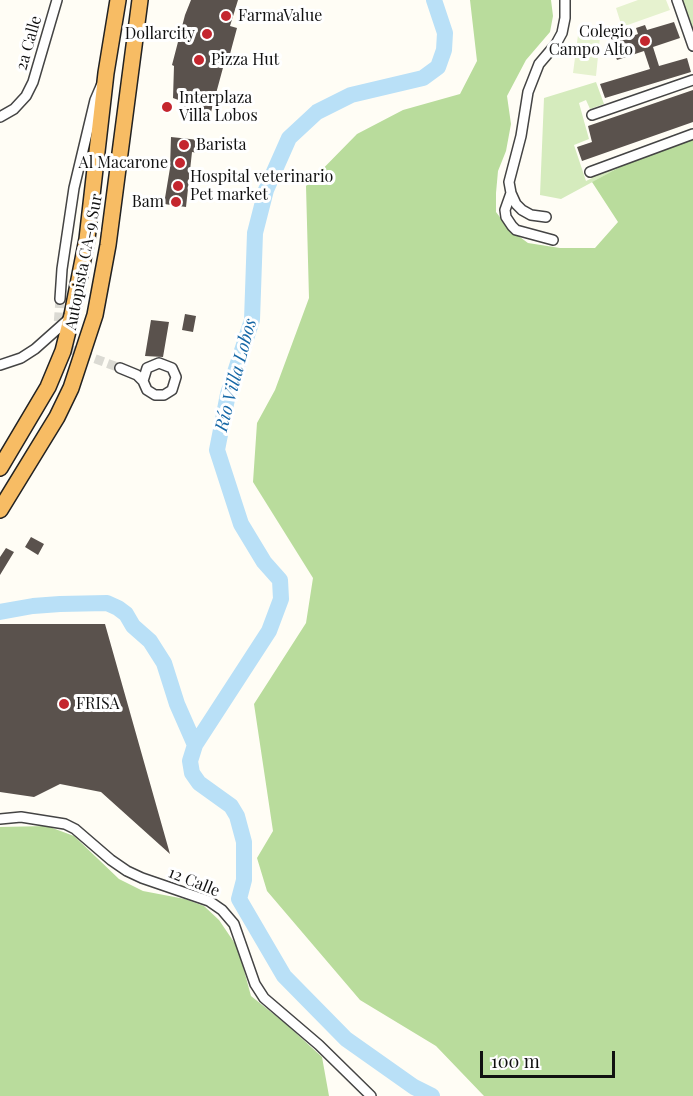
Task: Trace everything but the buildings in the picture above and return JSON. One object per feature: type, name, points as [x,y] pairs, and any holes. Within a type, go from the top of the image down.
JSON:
[{"type":"highway","name":"Autopista CA-9 Sur","points":[[0,468],[48,387],[63,351],[87,239],[106,73],[118,0]]},
{"type":"highway","name":"Autopista CA-9 Sur","points":[[0,510],[57,417],[71,388],[95,315],[108,245],[140,0]]},
{"type":"street","name":"2a Calle","points":[[0,117],[14,109],[30,89],[57,0]]},
{"type":"street","points":[[553,240],[516,230],[506,217],[505,210],[511,193],[511,172],[521,136],[528,92],[539,64],[562,33],[565,0]]},
{"type":"street","points":[[677,0],[693,46]]},
{"type":"street","points":[[60,299],[74,188],[95,99],[106,73]]},
{"type":"street","points":[[592,115],[693,80]]},
{"type":"street","points":[[590,172],[693,134]]},
{"type":"street","points":[[511,193],[522,210],[531,215],[546,217]]},
{"type":"street","points":[[0,365],[21,358],[35,349],[72,315]]},
{"type":"street","points":[[120,368],[130,371],[143,381]]},
{"type":"street","name":"12 Calle","points":[[0,819],[21,817],[64,824],[127,871],[209,902],[222,910],[234,924],[255,984],[264,998],[319,1045],[372,1096]]},
{"type":"green space","points":[[470,0],[551,0],[553,16],[550,32],[526,60],[507,96],[511,124],[506,151],[498,171],[496,212],[509,229],[528,243],[560,248],[595,248],[618,222],[592,182],[635,159],[693,138],[693,1096],[484,1096],[436,1046],[360,1000],[267,891],[257,858],[273,831],[254,704],[306,623],[313,578],[253,482],[257,423],[275,390],[309,298],[306,186],[357,134],[403,110],[460,94],[477,61]]},
{"type":"green space","points":[[638,0],[666,0],[670,10],[622,27],[616,8]]},
{"type":"green space","points":[[677,0],[693,0],[693,46]]},
{"type":"green space","points":[[578,35],[600,37],[596,76],[573,73]]},
{"type":"green space","points":[[596,82],[604,104],[590,109],[586,100],[579,103],[589,139],[574,145],[586,181],[592,178],[590,170],[635,159],[561,199],[540,195],[544,98]]},
{"type":"green space","points":[[47,826],[74,836],[119,879],[143,891],[185,899],[204,906],[219,920],[238,948],[251,996],[322,1057],[329,1096],[0,1096],[0,827]]},
{"type":"waterway","name":"Río Villa Lobos","points":[[432,1096],[414,1087],[346,1039],[284,976],[239,899],[244,880],[244,842],[237,816],[231,806],[199,783],[192,773],[190,761],[195,745],[269,631],[281,599],[280,580],[264,562],[241,524],[217,450],[228,394],[252,320],[255,233],[266,190],[289,138],[317,112],[351,95],[423,78],[438,67],[444,50],[445,33],[434,0]]},
{"type":"waterway","points":[[0,612],[60,604],[107,603],[118,608],[150,641],[164,663],[177,704],[195,745]]},
{"type":"tunnel","points":[[60,299],[58,326],[62,341],[69,349],[120,368]]},
{"type":"place","name":"FarmaValue","points":[[226,16]]},
{"type":"place","name":"Dollarcity","points":[[207,34]]},
{"type":"place","name":"Colegio Campo Alto","points":[[645,41]]},
{"type":"place","name":"Pizza Hut","points":[[199,60]]},
{"type":"place","name":"Interplaza Villa Lobos","points":[[167,107]]},
{"type":"place","name":"Barista","points":[[184,145]]},
{"type":"place","name":"Al Macarone","points":[[180,163]]},
{"type":"place","name":"Hospital veterinario Pet market","points":[[178,186]]},
{"type":"place","name":"Bam","points":[[176,202]]},
{"type":"place","name":"FRISA","points":[[64,704]]}]
